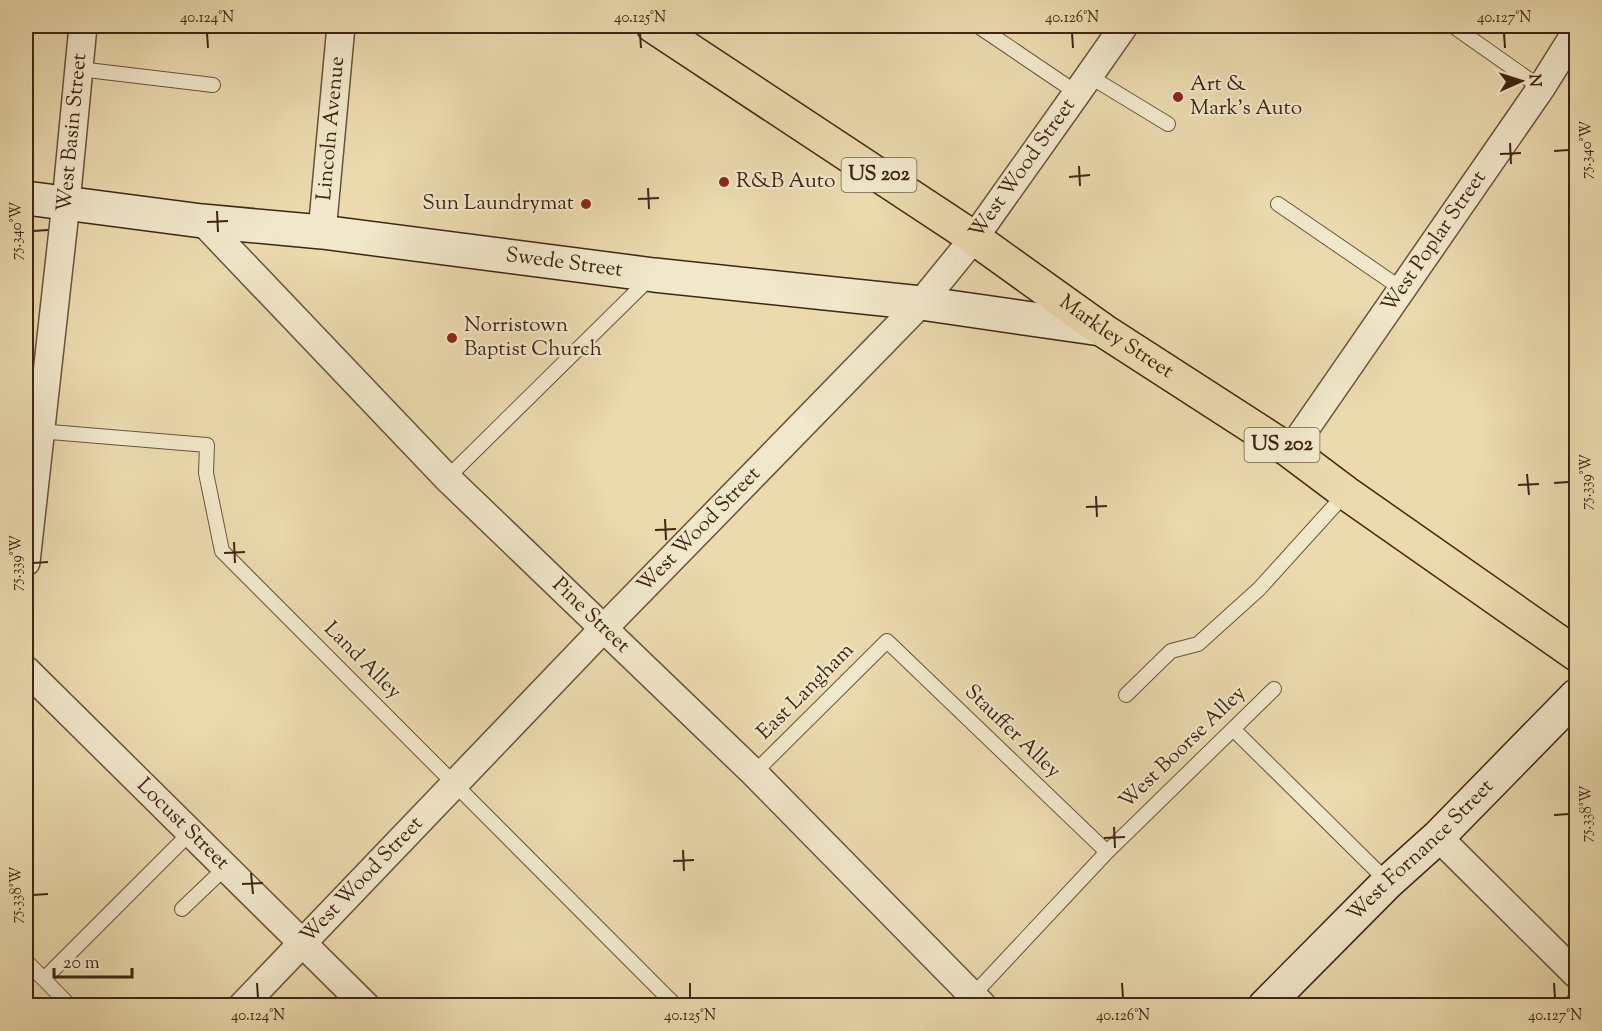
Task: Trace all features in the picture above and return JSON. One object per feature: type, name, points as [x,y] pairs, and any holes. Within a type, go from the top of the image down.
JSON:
[{"type":"highway","name":"Markley Street","points":[[653,26],[974,238],[1101,329],[1290,451],[1576,654]]},
{"type":"street","name":"West Basin Street","points":[[26,562],[33,431],[66,203],[83,26]]},
{"type":"street","name":"Lincoln Avenue","points":[[322,232],[341,26]]},
{"type":"street","name":"West Wood Street","points":[[242,1005],[604,628],[921,303],[974,238],[1124,26]]},
{"type":"street","name":"West Poplar Street","points":[[1290,451],[1540,88],[1576,32]]},
{"type":"street","name":"Swede Street","points":[[26,198],[202,221],[322,232],[654,275],[921,303],[1101,329]]},
{"type":"street","name":"Pine Street","points":[[202,221],[447,478],[754,773],[978,1000]]},
{"type":"street","name":"Locust Street","points":[[26,670],[366,1005]]},
{"type":"street","name":"West Fornance Street","points":[[1265,1005],[1388,882],[1438,837],[1576,696]]},
{"type":"street","points":[[1438,837],[1576,974]]},
{"type":"lane","points":[[978,26],[1083,85],[1168,124]]},
{"type":"lane","points":[[1453,26],[1540,88]]},
{"type":"lane","points":[[79,69],[213,85]]},
{"type":"lane","points":[[1278,204],[1402,289]]},
{"type":"lane","points":[[447,478],[654,275]]},
{"type":"lane","name":"Land Alley","points":[[33,431],[207,445],[206,473],[222,551],[676,1005]]},
{"type":"lane","points":[[1126,695],[1171,651],[1197,644],[1259,589],[1347,493]]},
{"type":"lane","name":"East Langham","points":[[754,773],[887,641]]},
{"type":"lane","name":"Stauffer Alley","points":[[887,641],[1107,852]]},
{"type":"lane","name":"West Boorse Alley","points":[[978,1000],[1107,852],[1274,689]]},
{"type":"lane","points":[[1233,729],[1388,882]]},
{"type":"lane","points":[[44,979],[190,832]]},
{"type":"lane","points":[[182,909],[226,867]]},
{"type":"lane","points":[[26,962],[70,1005]]},
{"type":"lane","points":[[1569,1005],[1576,998]]},
{"type":"place","name":"Art & Mark's Auto","points":[[1178,97]]},
{"type":"place","name":"R&B Auto","points":[[724,182]]},
{"type":"place","name":"Sun Laundrymat","points":[[586,204]]},
{"type":"place","name":"Norristown Baptist Church","points":[[452,338]]}]
